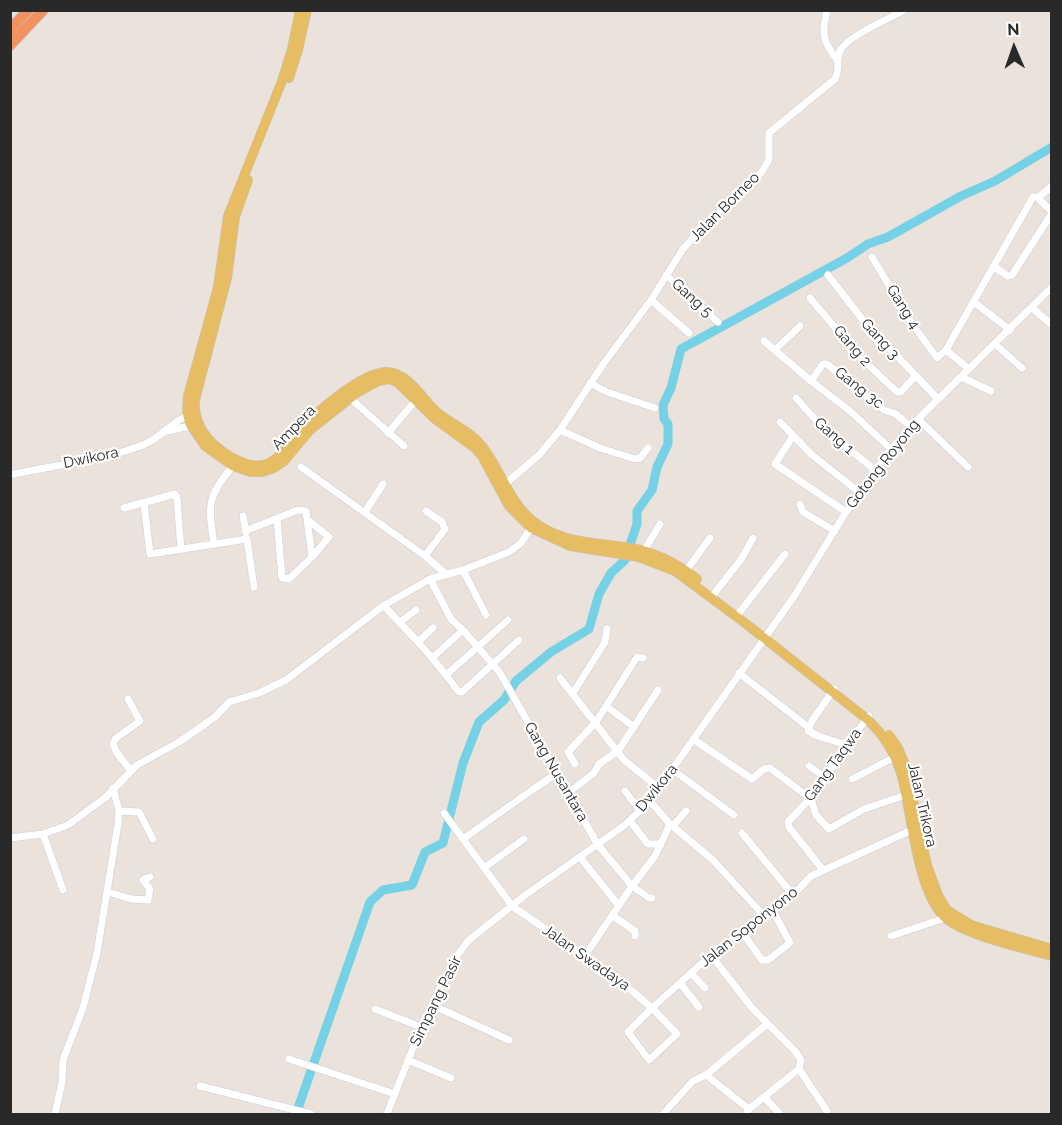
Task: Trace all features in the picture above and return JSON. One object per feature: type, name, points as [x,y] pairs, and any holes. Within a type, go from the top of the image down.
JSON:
[{"type":"highway","points":[[10,30],[28,10]]},
{"type":"highway","points":[[10,45],[43,10]]},
{"type":"main road","name":"Ampera","points":[[299,36],[300,10]]},
{"type":"main road","name":"Ampera","points":[[307,10],[288,81],[235,217],[226,278],[191,414],[205,446],[233,466],[256,472],[266,471],[276,466],[310,430],[350,398],[371,384],[388,380],[397,382],[435,419],[475,448],[482,456],[509,506],[524,518],[565,538],[618,550]]},
{"type":"main road","name":"Ampera","points":[[195,425],[212,443],[228,454],[250,464],[266,464],[276,458],[313,417],[348,389],[374,375],[392,373],[411,384],[439,413],[476,439],[486,451],[531,528],[570,546],[638,552],[673,563],[686,571],[737,615]]},
{"type":"main road","name":"Ampera","points":[[638,552],[675,571],[765,637]]},
{"type":"main road","name":"Jalan Trikora","points":[[765,637],[888,734],[903,758],[927,865],[938,895],[947,910],[971,925],[1052,956]]},
{"type":"main road","name":"Jalan Trikora","points":[[868,718],[884,737],[895,757],[906,795],[912,830],[935,906],[945,918],[968,930],[1052,949]]},
{"type":"street","points":[[827,10],[823,26],[824,36],[826,44],[838,61]]},
{"type":"street","name":"Jalan Borneo","points":[[505,484],[539,455],[560,430],[590,383],[697,233],[761,173],[770,160],[769,133],[832,83],[837,75],[840,50],[851,40],[904,10]]},
{"type":"street","points":[[1038,198],[1052,186]]},
{"type":"street","points":[[969,369],[946,350],[974,302],[993,266],[1033,196],[1038,198],[1052,213],[1013,274],[1008,276],[993,266]]},
{"type":"street","name":"Gang 4","points":[[872,257],[934,357],[946,350]]},
{"type":"street","name":"Gang 5","points":[[666,275],[718,321]]},
{"type":"street","name":"Gang 3","points":[[828,275],[856,312],[938,399]]},
{"type":"street","name":"Gotong Royong","points":[[765,637],[800,588],[859,492],[891,449],[938,399],[1052,288]]},
{"type":"street","name":"Gang 2","points":[[810,298],[859,356],[896,391],[901,392],[915,377]]},
{"type":"street","points":[[651,300],[689,333]]},
{"type":"street","points":[[974,302],[1010,330]]},
{"type":"street","points":[[1032,308],[1052,325]]},
{"type":"street","points":[[776,349],[800,326]]},
{"type":"street","points":[[764,341],[850,411],[891,449]]},
{"type":"street","points":[[995,344],[1022,368]]},
{"type":"street","name":"Gang 3c","points":[[811,381],[824,364],[827,364],[884,410],[896,414],[911,427]]},
{"type":"street","points":[[961,377],[991,391]]},
{"type":"street","points":[[590,383],[607,392],[655,408]]},
{"type":"street","points":[[350,398],[404,446]]},
{"type":"street","name":"Gang 1","points":[[796,398],[824,429],[875,470]]},
{"type":"street","points":[[388,433],[416,400]]},
{"type":"street","name":"Dwikora","points":[[10,475],[110,455],[146,444],[167,431],[180,419],[191,414]]},
{"type":"street","points":[[918,419],[968,467]]},
{"type":"street","points":[[780,422],[827,468],[859,492]]},
{"type":"street","name":"Dwikora","points":[[167,431],[195,425]]},
{"type":"street","points":[[560,430],[600,448],[635,459],[640,458],[648,448]]},
{"type":"street","points":[[793,436],[775,464],[846,512]]},
{"type":"street","points":[[214,544],[212,497],[233,466]]},
{"type":"street","points":[[301,467],[425,556],[446,574]]},
{"type":"street","points":[[365,512],[383,484]]},
{"type":"street","points":[[124,508],[176,494],[181,549]]},
{"type":"street","points":[[144,503],[150,554],[214,544],[246,535],[301,510],[306,511],[309,521],[312,557]]},
{"type":"street","points":[[800,504],[803,512],[835,531]]},
{"type":"street","points":[[425,556],[445,529],[442,522],[426,511]]},
{"type":"street","points":[[243,516],[254,587]]},
{"type":"street","points":[[278,519],[284,579],[289,579],[329,537],[309,521]]},
{"type":"street","points":[[638,552],[660,524]]},
{"type":"street","points":[[10,838],[43,834],[76,820],[106,797],[131,771],[208,722],[229,702],[259,693],[286,680],[384,606],[430,579],[463,570],[515,549],[531,528]]},
{"type":"street","points":[[686,571],[710,538]]},
{"type":"street","points":[[714,594],[742,558],[753,538]]},
{"type":"street","points":[[737,615],[785,554]]},
{"type":"street","points":[[463,570],[486,615]]},
{"type":"street","name":"Gang Nusantara","points":[[430,579],[451,619],[500,673],[598,845],[632,886],[652,898]]},
{"type":"street","points":[[384,606],[460,692],[519,640]]},
{"type":"street","points":[[400,622],[416,610]]},
{"type":"street","points":[[446,675],[508,620]]},
{"type":"street","points":[[418,642],[433,628]]},
{"type":"street","points":[[573,693],[605,642],[607,629]]},
{"type":"street","points":[[432,658],[463,630]]},
{"type":"street","name":"Dwikora","points":[[512,906],[630,821],[650,801],[765,637]]},
{"type":"street","points":[[575,764],[568,752],[596,722],[637,657],[643,658]]},
{"type":"street","points":[[739,673],[808,727],[808,731],[847,745]]},
{"type":"street","points":[[560,678],[624,760],[660,789]]},
{"type":"street","points":[[568,793],[594,773],[599,764],[618,751],[658,690]]},
{"type":"street","points":[[808,727],[833,691]]},
{"type":"street","points":[[128,699],[140,721],[115,739],[113,744],[131,771]]},
{"type":"street","points":[[606,706],[634,727]]},
{"type":"street","name":"Gang Taqwa","points":[[823,870],[788,822],[811,799],[868,718]]},
{"type":"street","points":[[693,740],[752,779],[764,769],[770,768],[811,799],[816,815],[829,829],[864,809],[906,795]]},
{"type":"street","points":[[852,779],[895,757]]},
{"type":"street","points":[[808,766],[826,778]]},
{"type":"street","points":[[673,771],[734,815]]},
{"type":"street","points":[[464,839],[556,774]]},
{"type":"street","points":[[55,1114],[62,1082],[63,1060],[87,994],[108,892],[118,825],[118,811],[113,788]]},
{"type":"street","points":[[625,791],[640,811]]},
{"type":"street","points":[[650,801],[672,825],[713,860],[764,915]]},
{"type":"street","points":[[118,811],[139,813],[153,839]]},
{"type":"street","points":[[584,957],[655,856],[672,825],[686,811]]},
{"type":"street","name":"Jalan Swadaya","points":[[444,813],[512,906],[655,1005]]},
{"type":"street","points":[[630,821],[648,844],[661,844]]},
{"type":"street","name":"Jalan Soponyono","points":[[655,1005],[677,1034],[650,1060],[628,1032],[655,1005],[711,955],[764,915],[773,911],[811,876],[912,830]]},
{"type":"street","points":[[742,833],[793,895]]},
{"type":"street","points":[[43,834],[63,890]]},
{"type":"street","points":[[484,868],[524,839]]},
{"type":"street","points":[[580,857],[620,906]]},
{"type":"street","points":[[108,892],[131,899],[148,900],[150,889],[143,880],[150,877]]},
{"type":"street","name":"Simpang Pasir","points":[[387,1114],[421,1027],[454,960],[477,933],[512,906]]},
{"type":"street","points":[[742,932],[762,960],[768,960],[790,943],[773,911]]},
{"type":"street","points":[[613,916],[635,931],[635,936]]},
{"type":"street","points":[[891,936],[945,918]]},
{"type":"street","points":[[706,1075],[747,1112],[801,1066],[800,1057],[745,1000],[711,955]]},
{"type":"street","points":[[691,973],[705,988]]},
{"type":"street","points":[[680,983],[699,1007]]},
{"type":"street","points":[[432,1005],[509,1040]]},
{"type":"street","points":[[375,1009],[421,1027]]},
{"type":"street","points":[[663,1114],[693,1081],[706,1075],[767,1024]]},
{"type":"street","points":[[289,1059],[394,1094]]},
{"type":"street","points":[[408,1060],[451,1078]]},
{"type":"street","points":[[799,1069],[827,1111]]},
{"type":"street","points":[[200,1086],[311,1114]]},
{"type":"street","points":[[765,1098],[780,1114]]},
{"type":"waterway","points":[[296,1114],[370,902],[383,890],[412,885],[425,852],[443,843],[463,763],[479,722],[504,700],[516,681],[551,652],[589,629],[599,594],[611,573],[625,560],[637,524],[637,511],[652,490],[657,467],[668,444],[668,424],[664,419],[663,405],[671,388],[681,349],[847,258],[868,244],[888,237],[961,196],[995,181],[1052,147]]}]
